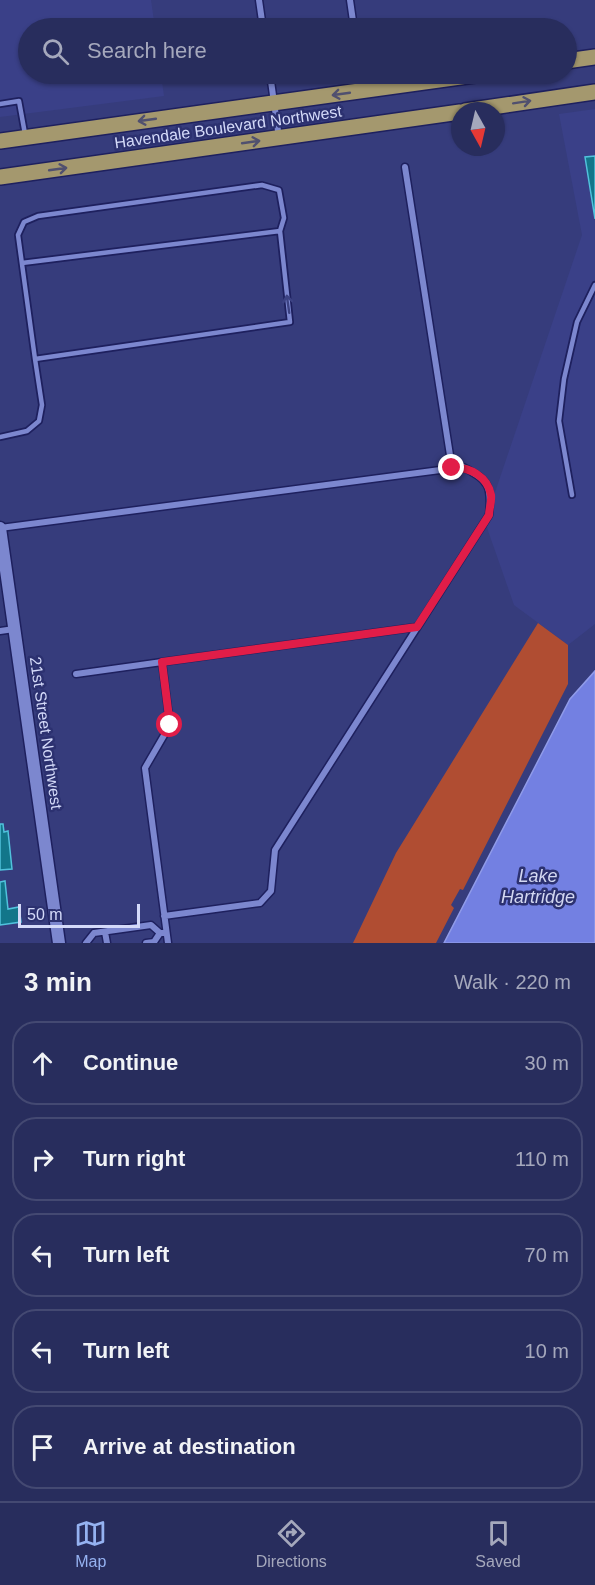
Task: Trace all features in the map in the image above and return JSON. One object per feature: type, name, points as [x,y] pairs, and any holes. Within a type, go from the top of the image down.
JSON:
[{"type":"main road","points":[[577,60],[595,57]]},
{"type":"main road","name":"Havendale Boulevard Northwest","points":[[0,141],[412,84]]},
{"type":"main road","points":[[505,105],[595,92]]},
{"type":"main road","name":"Havendale Boulevard Northwest","points":[[0,177],[451,113]]},
{"type":"street","points":[[259,0],[262,18]]},
{"type":"street","points":[[350,0],[353,18]]},
{"type":"street","points":[[271,84],[279,138]]},
{"type":"street","points":[[362,84],[363,91]]},
{"type":"street","points":[[405,167],[452,468]]},
{"type":"street","points":[[0,528],[463,467],[481,476],[491,495],[489,515],[275,850],[271,891],[266,898],[260,903],[164,916]]},
{"type":"street","name":"21st Street Northwest","points":[[0,528],[59,943]]},
{"type":"street","points":[[76,674],[417,627]]},
{"type":"street","points":[[0,631],[14,629]]},
{"type":"street","points":[[146,943],[154,942],[163,933],[164,916],[145,768],[170,725],[162,662]]},
{"type":"street","points":[[87,943],[94,933],[151,925],[163,933],[168,943]]},
{"type":"street","points":[[105,932],[107,943]]},
{"type":"lane","points":[[0,104],[19,101],[25,137]]},
{"type":"lane","points":[[0,437],[27,431],[39,421],[42,405],[18,235],[24,222],[38,216],[262,185],[279,190],[284,218],[280,231],[290,322],[36,359]]},
{"type":"lane","points":[[22,263],[280,231]]},
{"type":"lane","points":[[572,495],[560,421],[564,379],[578,322],[595,285]]},
{"type":"shaded area","points":[[0,0],[151,0],[154,18],[18,18],[18,84],[162,84],[164,96],[0,117]]},
{"type":"shaded area","points":[[595,109],[595,624],[568,645],[514,605],[485,522],[582,235],[559,114]]},
{"type":"shaded area","points":[[538,623],[568,645],[568,684],[463,890],[460,889],[451,905],[454,908],[436,943],[353,943],[396,853]]},
{"type":"water","name":"Lake Hartridge","points":[[595,671],[595,943],[444,943],[570,699]]},
{"type":"building","points":[[595,156],[595,219],[585,157]]},
{"type":"building","points":[[0,824],[3,824],[4,832],[8,831],[12,869],[0,870]]},
{"type":"building","points":[[5,881],[8,909],[19,907],[21,922],[0,925],[0,882]]},
{"type":"route","points":[[170,725],[162,662],[417,627],[489,515],[491,495],[481,476],[463,467],[452,468]]}]
